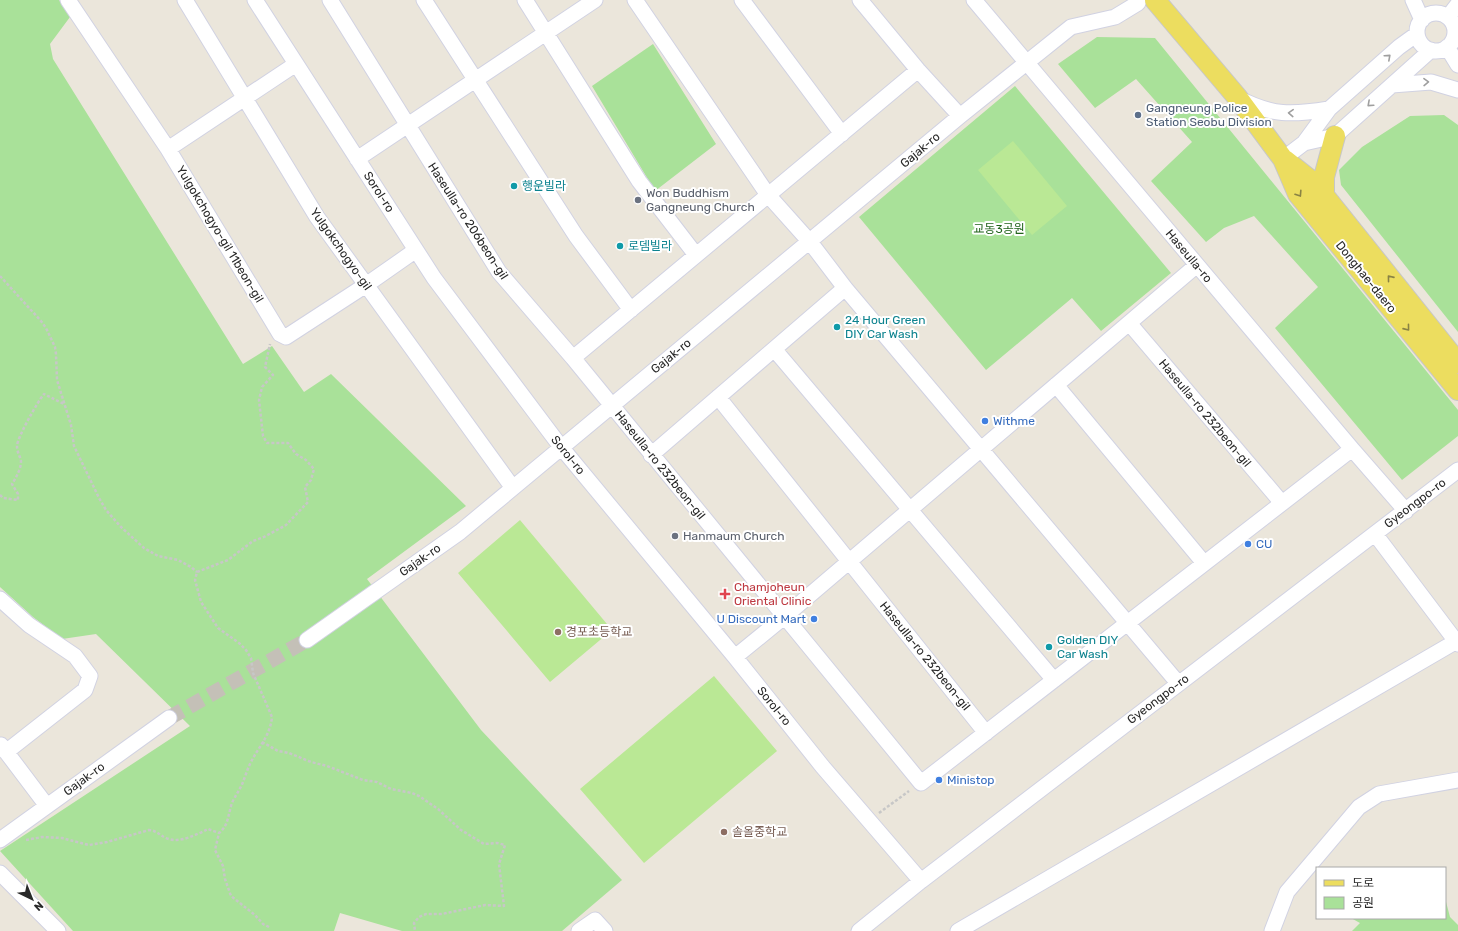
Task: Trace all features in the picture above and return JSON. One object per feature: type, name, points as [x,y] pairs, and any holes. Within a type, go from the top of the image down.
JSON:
[{"type":"main road","name":"Donghae-daero","points":[[1147,1],[1237,97],[1283,159],[1298,194],[1458,390]]},
{"type":"main road","points":[[1324,194],[1324,176],[1335,136]]},
{"type":"main road","name":"Donghae-daero","points":[[1283,159],[1314,183],[1324,194],[1458,363]]},
{"type":"street","name":"Yulgokchogyo-gil 11beon-gil","points":[[68,0],[168,149],[280,334]]},
{"type":"street","name":"Yulgokchogyo-gil","points":[[185,0],[317,217],[513,488]]},
{"type":"street","name":"Sorol-ro","points":[[255,0],[434,278],[561,447],[735,657],[822,766],[921,881]]},
{"type":"street","name":"Haseulla-ro 206beon-gil","points":[[330,0],[499,272],[573,358],[611,405]]},
{"type":"street","points":[[424,0],[576,236],[631,310]]},
{"type":"street","points":[[525,0],[639,181],[696,255]]},
{"type":"street","points":[[357,159],[595,0]]},
{"type":"street","points":[[635,0],[768,195],[810,242],[844,288],[1178,683]]},
{"type":"street","points":[[742,0],[842,134]]},
{"type":"street","points":[[860,0],[918,70],[960,116]]},
{"type":"street","name":"Haseulla-ro","points":[[974,0],[1352,449],[1406,511]]},
{"type":"street","points":[[1283,159],[1304,143],[1329,109],[1399,47],[1420,27],[1432,14],[1448,17],[1454,27],[1454,38],[1447,47],[1436,51],[1431,50],[1421,44],[1420,27],[1413,0]]},
{"type":"street","name":"Gajak-ro","points":[[307,640],[460,532],[960,116],[1071,28],[1115,17],[1147,1]]},
{"type":"street","points":[[1448,17],[1458,4]]},
{"type":"street","points":[[1447,47],[1458,65]]},
{"type":"street","points":[[1304,143],[1335,136],[1431,50]]},
{"type":"street","points":[[168,149],[296,64]]},
{"type":"street","points":[[573,358],[918,70]]},
{"type":"street","points":[[1392,85],[1431,82],[1458,90]]},
{"type":"street","points":[[1237,97],[1250,104],[1272,112],[1301,113],[1329,109]]},
{"type":"street","points":[[280,334],[286,337],[366,285],[416,250]]},
{"type":"street","points":[[735,657],[910,510],[1197,264]]},
{"type":"street","points":[[651,455],[844,288]]},
{"type":"street","name":"Haseulla-ro 232beon-gil","points":[[1129,323],[1282,502]]},
{"type":"street","points":[[774,349],[1054,680]]},
{"type":"street","points":[[1056,385],[1204,563]]},
{"type":"street","name":"Haseulla-ro 232beon-gil","points":[[718,397],[986,733]]},
{"type":"street","name":"Haseulla-ro 232beon-gil","points":[[611,405],[921,783]]},
{"type":"street","points":[[921,783],[1352,449]]},
{"type":"street","name":"Gyeongpo-ro","points":[[861,930],[921,881],[1458,470]]},
{"type":"street","points":[[958,931],[1457,643],[1375,534]]},
{"type":"street","points":[[0,599],[29,625],[75,656],[90,676],[86,690],[3,748],[47,806]]},
{"type":"street","name":"Gajak-ro","points":[[2,838],[169,718]]},
{"type":"street","points":[[1272,931],[1287,892],[1359,807],[1379,794],[1458,780]]},
{"type":"street","points":[[0,873],[58,931]]},
{"type":"street","points":[[579,931],[595,920],[605,931]]},
{"type":"path","points":[[0,276],[46,328],[56,354],[57,380],[77,454],[86,469],[99,498],[112,517],[132,538],[158,556],[178,560],[197,572]]},
{"type":"path","points":[[197,572],[228,560],[253,542],[286,525],[308,502],[304,487],[311,480],[314,469],[306,460],[296,454],[288,443],[267,443],[263,436],[259,400],[260,393],[266,381],[273,375],[265,367],[268,350],[271,343],[280,334]]},
{"type":"path","points":[[0,495],[3,498],[18,500],[18,494],[12,484],[18,473],[21,462],[17,446],[19,438],[37,402],[44,394],[64,404]]},
{"type":"path","points":[[197,572],[195,580],[196,590],[206,612],[218,628],[246,650],[251,658],[253,673],[258,680],[272,717],[268,735],[262,742],[235,795],[226,825],[219,833],[215,850],[223,866],[224,879],[231,896],[256,915],[268,928]]},
{"type":"path","points":[[262,742],[278,751],[289,752],[311,762],[327,766],[363,780],[377,782],[391,789],[412,793],[428,802],[461,830],[484,844],[497,843],[505,845],[499,864],[504,906],[485,905],[442,914],[426,914],[419,917],[414,922],[414,931]]},
{"type":"path","points":[[869,820],[921,783]]},
{"type":"path","points":[[2,838],[17,844],[28,839],[42,837],[68,839],[89,845],[107,842],[149,830],[156,831],[170,840],[179,840],[199,834],[208,829],[219,833]]},
{"type":"green space","points":[[0,0],[59,0],[70,17],[50,44],[53,59],[243,364],[272,346],[304,392],[331,374],[466,506],[367,579],[481,730],[622,880],[562,931],[402,931],[340,913],[334,931],[73,931],[0,851],[190,726],[96,634],[62,639],[33,617],[0,587]]},
{"type":"green space","points":[[1097,37],[1155,38],[1458,410],[1458,436],[1402,480],[1275,328],[1318,287],[1254,216],[1224,228],[1206,242],[1151,181],[1192,142],[1136,79],[1095,108],[1058,64]]},
{"type":"green space","points":[[653,44],[716,144],[655,191],[592,86]]},
{"type":"green space","name":"교동3공원","points":[[1015,86],[1171,273],[1101,331],[1072,298],[986,370],[859,217]]},
{"type":"green space","points":[[1444,115],[1458,125],[1458,332],[1341,185],[1339,170],[1362,147],[1410,116]]},
{"type":"green space","points":[[1013,141],[1067,206],[1032,235],[978,170]]},
{"type":"green space","points":[[520,520],[612,630],[550,682],[458,573]]},
{"type":"green space","points":[[714,676],[777,751],[644,863],[580,789]]},
{"type":"green space","points":[[1446,902],[1450,917],[1458,925],[1458,931],[1352,931],[1360,923],[1353,919],[1446,919]]},
{"type":"tunnel","points":[[169,718],[307,640]]},
{"type":"place","name":"Gangneung Police Station Seobu Division","points":[[1138,115]]},
{"type":"place","name":"행운빌라","points":[[514,186]]},
{"type":"place","name":"Won Buddhism Gangneung Church","points":[[638,200]]},
{"type":"place","name":"로뎀빌라","points":[[620,246]]},
{"type":"place","name":"24 Hour Green DIY Car Wash","points":[[837,327]]},
{"type":"place","name":"Withme","points":[[985,421]]},
{"type":"place","name":"Hanmaum Church","points":[[675,536]]},
{"type":"place","name":"CU","points":[[1248,544]]},
{"type":"place","name":"Chamjoheun Oriental Clinic","points":[[725,594]]},
{"type":"place","name":"U Discount Mart","points":[[814,619]]},
{"type":"place","name":"경포초등학교","points":[[558,632]]},
{"type":"place","name":"Golden DIY Car Wash","points":[[1049,647]]},
{"type":"place","name":"Ministop","points":[[939,780]]},
{"type":"place","name":"솔올중학교","points":[[724,832]]}]
